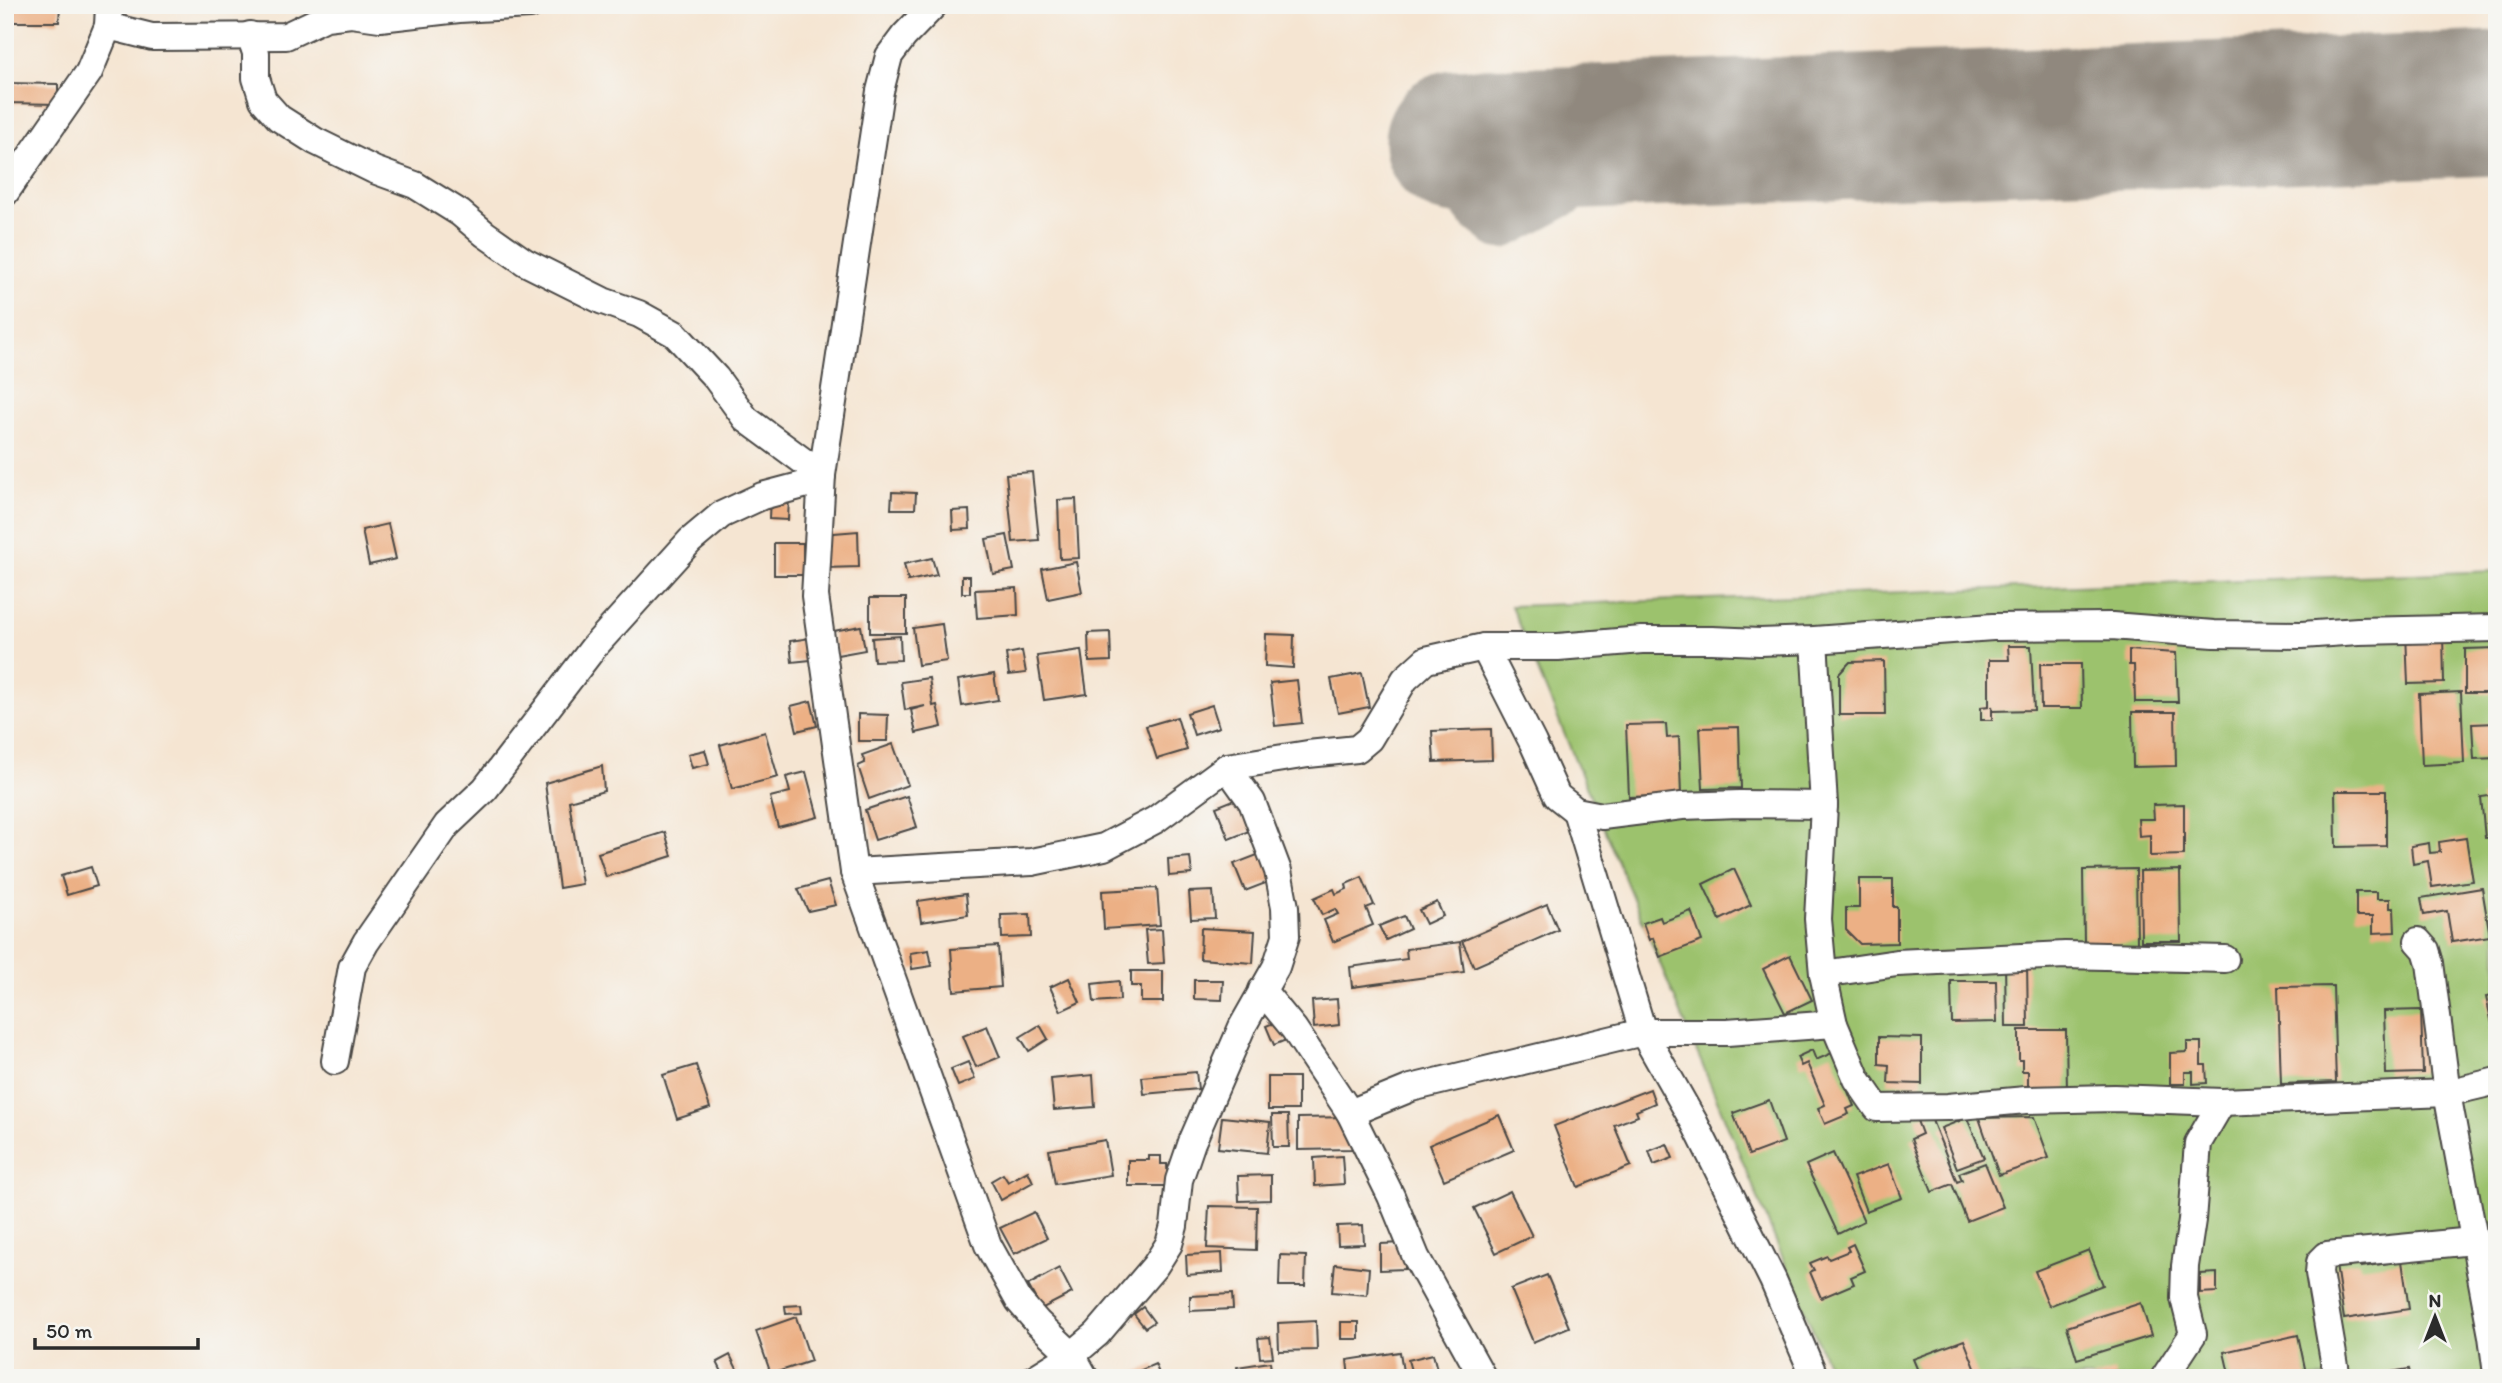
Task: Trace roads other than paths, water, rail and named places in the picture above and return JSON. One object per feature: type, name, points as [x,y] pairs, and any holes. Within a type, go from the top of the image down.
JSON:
[{"type":"street","points":[[5,193],[89,72],[108,15],[152,37],[286,36],[326,18],[351,14],[380,18],[459,9],[530,5]]},
{"type":"street","points":[[934,5],[889,55],[880,91],[822,475],[815,596],[854,872],[989,1245],[1019,1301],[1078,1366]]},
{"type":"street","points":[[250,35],[256,53],[256,78],[263,100],[279,118],[315,141],[374,170],[415,186],[460,213],[525,262],[603,301],[639,314],[675,334],[716,377],[746,419],[822,475]]},
{"type":"street","points":[[335,1061],[352,967],[366,942],[447,825],[485,789],[594,648],[690,541],[720,515],[762,496],[811,483],[822,475]]},
{"type":"street","points":[[854,872],[1032,862],[1104,847],[1155,820],[1227,767],[1357,749],[1369,739],[1405,679],[1426,660],[1484,648],[1558,647],[1642,640],[1814,640],[1993,627],[2112,626],[2214,634],[2302,635],[2497,628]]},
{"type":"street","points":[[1814,640],[1824,805],[1818,919],[1823,974],[1834,1024],[1857,1079],[1877,1108],[1948,1107],[2026,1100],[2114,1098],[2222,1101],[2447,1093],[2497,1081]]},
{"type":"street","points":[[1484,648],[1557,796],[1576,811],[1602,816],[1716,805],[1824,805]]},
{"type":"street","points":[[1035,1378],[1078,1366],[1097,1335],[1155,1266],[1169,1244],[1174,1226],[1179,1181],[1192,1142],[1242,1027],[1276,967],[1286,936],[1285,907],[1278,871],[1252,802],[1227,767]]},
{"type":"street","points":[[1576,811],[1643,1031],[1694,1122],[1773,1280],[1815,1378]]},
{"type":"street","points":[[2418,941],[2426,950],[2430,963],[2447,1093],[2497,1374]]},
{"type":"street","points":[[1823,974],[1896,963],[2065,955],[2225,959]]},
{"type":"street","points":[[1262,989],[1294,1029],[1350,1113],[1391,1196],[1416,1257],[1483,1378]]},
{"type":"street","points":[[1350,1113],[1411,1088],[1643,1031],[1727,1032],[1834,1024]]},
{"type":"street","points":[[2164,1378],[2193,1335],[2183,1297],[2198,1143],[2222,1101]]},
{"type":"street","points":[[2337,1378],[2319,1273],[2320,1262],[2327,1255],[2473,1241]]}]
